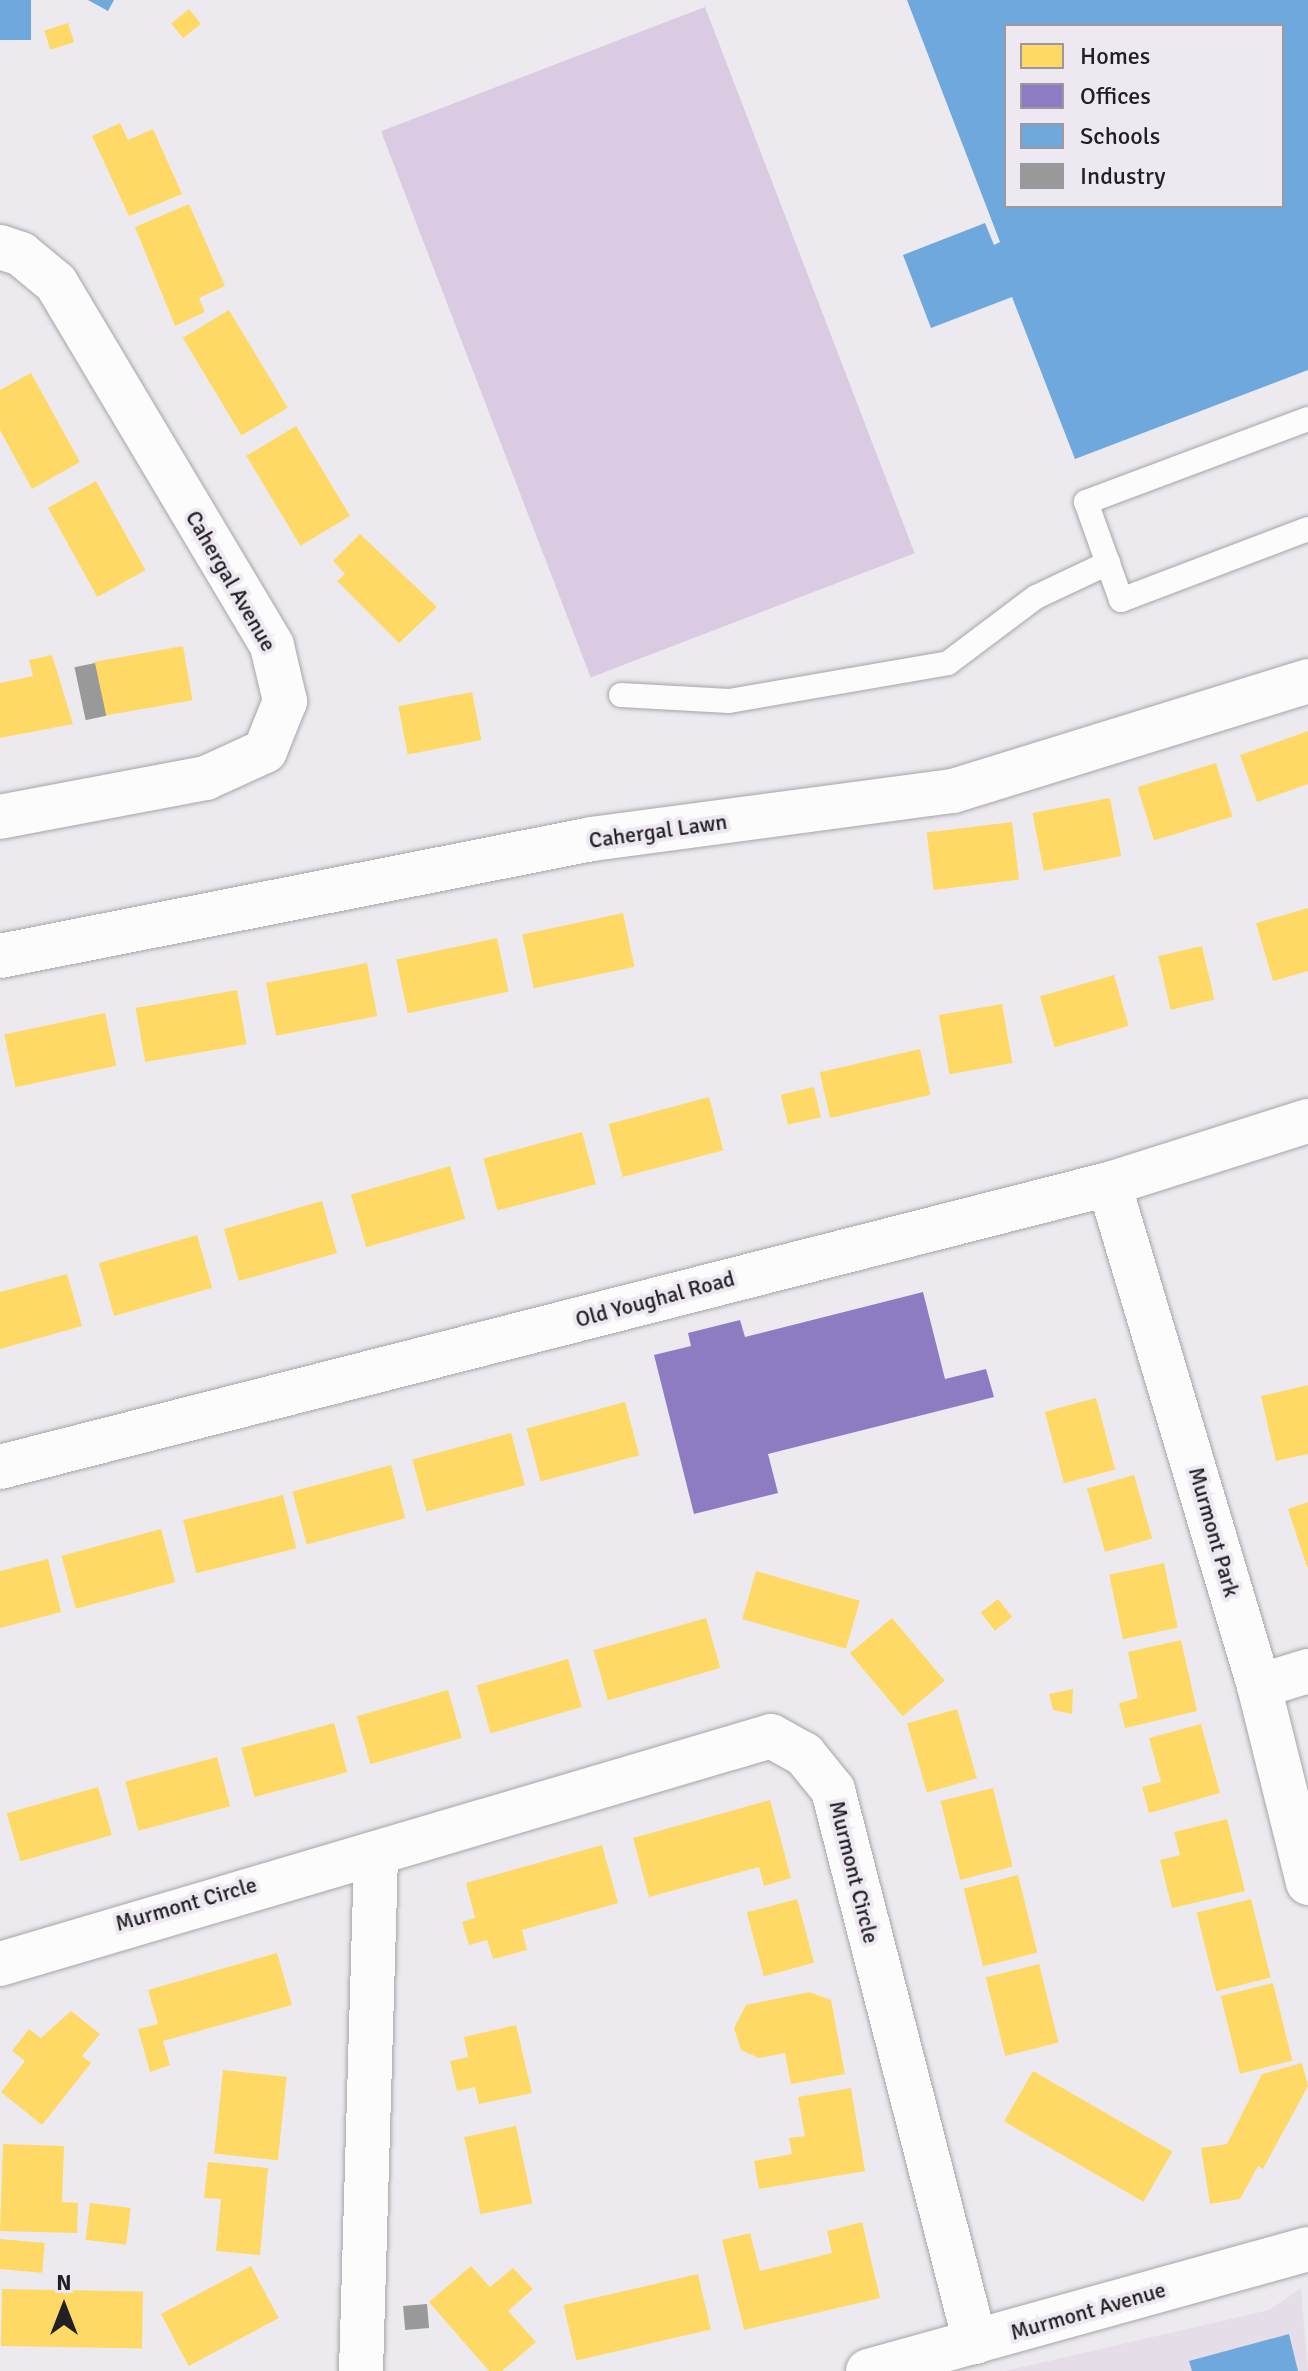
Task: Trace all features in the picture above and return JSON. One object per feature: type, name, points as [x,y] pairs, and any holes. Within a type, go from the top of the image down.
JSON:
[{"type":"street","name":"Cahergal Avenue","points":[[0,247],[21,254],[56,283],[272,646],[285,701],[265,751],[206,778],[0,817]]},
{"type":"street","name":"Cahergal Lawn","points":[[0,956],[592,839],[953,791],[1308,681]]},
{"type":"street","name":"Old Youghal Road","points":[[0,1467],[1109,1184],[1308,1121]]},
{"type":"street","name":"Murmont Park","points":[[1109,1184],[1259,1686],[1308,1883]]},
{"type":"street","points":[[1259,1686],[1308,1671]]},
{"type":"street","name":"Murmont Circle","points":[[0,1964],[52,1942],[376,1855],[771,1736],[804,1754],[833,1790],[975,2342]]},
{"type":"street","points":[[361,2371],[376,1855]]},
{"type":"street","name":"Murmont Avenue","points":[[868,2371],[1308,2249]]},
{"type":"lane","points":[[1308,419],[1086,502],[1121,600],[1308,529]]},
{"type":"lane","points":[[621,695],[729,701],[948,663],[1036,597],[1108,563]]},
{"type":"shaded area","points":[[705,7],[915,553],[591,677],[381,131]]},
{"type":"shaded area","points":[[1301,2288],[1308,2371],[1005,2371],[1269,2310]]},
{"type":"building: Homes","points":[[189,9],[201,24],[183,38],[171,23]]},
{"type":"building: Homes","points":[[68,23],[74,42],[50,50],[44,31]]},
{"type":"building: Homes","points":[[120,123],[128,140],[153,129],[182,194],[129,216],[92,136]]},
{"type":"building: Homes","points":[[189,204],[225,286],[199,298],[205,312],[175,326],[135,227]]},
{"type":"building: Homes","points":[[229,310],[288,408],[241,436],[183,338]]},
{"type":"building: Homes","points":[[31,373],[80,462],[32,489],[0,430],[0,390]]},
{"type":"building: Homes","points":[[296,426],[350,516],[300,546],[246,456]]},
{"type":"building: Homes","points":[[96,481],[145,570],[97,597],[48,508]]},
{"type":"building: Homes","points":[[360,534],[437,607],[399,643],[337,581],[345,574],[333,561]]},
{"type":"building: Homes","points":[[183,646],[193,700],[104,716],[94,662]]},
{"type":"building: Homes","points":[[52,655],[73,724],[0,738],[0,683],[33,676],[29,660]]},
{"type":"building: Homes","points":[[472,692],[481,740],[408,754],[398,706]]},
{"type":"building: Homes","points":[[1308,731],[1308,784],[1257,802],[1240,755]]},
{"type":"building: Homes","points":[[1216,763],[1232,817],[1154,841],[1138,787]]},
{"type":"building: Homes","points":[[1110,798],[1121,856],[1044,871],[1032,813]]},
{"type":"building: Homes","points":[[1012,822],[1019,880],[934,890],[927,832]]},
{"type":"building: Homes","points":[[1308,908],[1308,971],[1273,981],[1256,923]]},
{"type":"building: Homes","points":[[623,913],[634,967],[534,988],[522,934]]},
{"type":"building: Homes","points":[[497,938],[508,992],[408,1013],[396,959]]},
{"type":"building: Homes","points":[[1202,946],[1214,1000],[1171,1010],[1158,956]]},
{"type":"building: Homes","points":[[367,963],[377,1016],[276,1036],[266,983]]},
{"type":"building: Homes","points":[[1114,975],[1129,1026],[1055,1047],[1040,996]]},
{"type":"building: Homes","points":[[237,990],[247,1044],[145,1062],[136,1008]]},
{"type":"building: Homes","points":[[1002,1004],[1012,1063],[949,1074],[939,1015]]},
{"type":"building: Homes","points":[[105,1013],[116,1066],[15,1087],[4,1034]]},
{"type":"building: Homes","points":[[920,1049],[931,1095],[830,1118],[820,1072]]},
{"type":"building: Homes","points":[[814,1087],[821,1117],[788,1125],[781,1095]]},
{"type":"building: Homes","points":[[709,1097],[723,1150],[623,1177],[609,1124]]},
{"type":"building: Homes","points":[[582,1132],[596,1184],[497,1211],[483,1158]]},
{"type":"building: Homes","points":[[450,1166],[465,1219],[366,1247],[351,1194]]},
{"type":"building: Homes","points":[[322,1201],[337,1253],[239,1281],[224,1229]]},
{"type":"building: Homes","points":[[197,1235],[212,1288],[114,1316],[99,1263]]},
{"type":"building: Homes","points":[[67,1274],[82,1326],[0,1349],[0,1292]]},
{"type":"building: Homes","points":[[1308,1385],[1308,1454],[1276,1461],[1261,1396]]},
{"type":"building: Homes","points":[[1096,1398],[1115,1469],[1064,1483],[1045,1412]]},
{"type":"building: Homes","points":[[625,1402],[639,1455],[541,1482],[526,1428]]},
{"type":"building: Homes","points":[[511,1433],[525,1485],[426,1512],[412,1459]]},
{"type":"building: Homes","points":[[391,1465],[405,1518],[307,1545],[292,1491]]},
{"type":"building: Homes","points":[[1134,1475],[1152,1538],[1105,1552],[1087,1489]]},
{"type":"building: Homes","points":[[283,1495],[296,1548],[196,1573],[183,1520]]},
{"type":"building: Homes","points":[[1308,1502],[1308,1567],[1307,1567],[1288,1509]]},
{"type":"building: Homes","points":[[161,1529],[175,1582],[76,1609],[62,1556]]},
{"type":"building: Homes","points":[[48,1559],[61,1612],[0,1628],[0,1571]]},
{"type":"building: Homes","points":[[1164,1563],[1178,1628],[1123,1639],[1109,1575]]},
{"type":"building: Homes","points":[[756,1571],[860,1601],[846,1649],[742,1619]]},
{"type":"building: Homes","points":[[998,1599],[1012,1617],[995,1631],[981,1613]]},
{"type":"building: Homes","points":[[706,1618],[720,1668],[608,1700],[594,1650]]},
{"type":"building: Homes","points":[[892,1618],[945,1681],[903,1716],[850,1653]]},
{"type":"building: Homes","points":[[1181,1640],[1197,1711],[1125,1728],[1119,1703],[1138,1698],[1128,1652]]},
{"type":"building: Homes","points":[[568,1659],[582,1707],[490,1733],[477,1685]]},
{"type":"building: Homes","points":[[1073,1689],[1072,1714],[1053,1710],[1049,1694]]},
{"type":"building: Homes","points":[[448,1690],[462,1738],[370,1764],[357,1716]]},
{"type":"building: Homes","points":[[957,1709],[977,1778],[927,1793],[907,1723]]},
{"type":"building: Homes","points":[[334,1723],[347,1772],[254,1797],[241,1748]]},
{"type":"building: Homes","points":[[1201,1724],[1220,1793],[1149,1813],[1142,1787],[1161,1782],[1149,1738]]},
{"type":"building: Homes","points":[[217,1757],[230,1806],[138,1831],[125,1782]]},
{"type":"building: Homes","points":[[98,1787],[112,1835],[20,1861],[7,1813]]},
{"type":"building: Homes","points":[[993,1788],[1013,1867],[960,1880],[941,1801]]},
{"type":"building: Homes","points":[[770,1800],[791,1878],[764,1886],[759,1867],[649,1897],[633,1838]]},
{"type":"building: Homes","points":[[1227,1819],[1245,1891],[1172,1908],[1160,1860],[1180,1855],[1174,1832]]},
{"type":"building: Homes","points":[[602,1845],[618,1903],[522,1930],[527,1950],[493,1959],[487,1940],[469,1945],[462,1922],[475,1918],[466,1883]]},
{"type":"building: Homes","points":[[1018,1875],[1037,1953],[983,1966],[964,1889]]},
{"type":"building: Homes","points":[[797,1899],[814,1963],[764,1976],[747,1912]]},
{"type":"building: Homes","points":[[1251,1899],[1271,1978],[1216,1991],[1197,1913]]},
{"type":"building: Homes","points":[[277,1953],[292,2005],[163,2041],[170,2065],[150,2072],[138,2029],[158,2024],[148,1990]]},
{"type":"building: Homes","points":[[1039,1964],[1059,2043],[1005,2056],[986,1977]]},
{"type":"building: Homes","points":[[1273,1983],[1292,2061],[1240,2074],[1221,1996]]},
{"type":"building: Homes","points":[[809,1992],[831,2000],[845,2074],[791,2084],[785,2053],[759,2058],[741,2050],[734,2028],[746,2005]]},
{"type":"building: Homes","points":[[71,2011],[100,2034],[82,2056],[91,2063],[42,2125],[1,2092],[25,2061],[12,2051],[29,2029],[41,2038]]},
{"type":"building: Homes","points":[[516,2025],[532,2093],[479,2104],[475,2087],[457,2091],[450,2061],[468,2057],[464,2037]]},
{"type":"building: Homes","points":[[1302,2063],[1308,2086],[1263,2169],[1258,2166],[1240,2199],[1210,2204],[1201,2148],[1227,2144],[1262,2074]]},
{"type":"building: Homes","points":[[223,2070],[287,2077],[278,2160],[214,2154]]},
{"type":"building: Homes","points":[[1033,2071],[1172,2152],[1143,2202],[1004,2121]]},
{"type":"building: Homes","points":[[851,2088],[865,2171],[759,2189],[754,2161],[792,2154],[789,2138],[805,2136],[798,2097]]},
{"type":"building: Homes","points":[[516,2126],[532,2203],[481,2214],[464,2137]]},
{"type":"building: Homes","points":[[3,2144],[64,2146],[62,2202],[78,2203],[77,2233],[0,2231]]},
{"type":"building: Homes","points":[[208,2162],[268,2168],[260,2255],[216,2251],[221,2199],[204,2198]]},
{"type":"building: Homes","points":[[90,2203],[131,2208],[126,2245],[85,2240]]},
{"type":"building: Homes","points":[[862,2222],[880,2298],[744,2330],[722,2240],[750,2233],[760,2271],[832,2253],[827,2231]]},
{"type":"building: Homes","points":[[0,2239],[45,2243],[42,2273],[0,2269]]},
{"type":"building: Homes","points":[[251,2266],[279,2318],[189,2366],[161,2314]]},
{"type":"building: Homes","points":[[471,2266],[490,2287],[513,2268],[533,2289],[508,2311],[536,2342],[502,2371],[489,2371],[429,2302]]},
{"type":"building: Homes","points":[[698,2274],[711,2330],[576,2361],[564,2305]]},
{"type":"building: Homes","points":[[2,2289],[143,2291],[142,2348],[1,2346]]},
{"type":"building: Offices","points":[[923,1292],[945,1379],[986,1369],[994,1397],[768,1454],[778,1493],[694,1514],[654,1355],[691,1346],[688,1333],[740,1320],[745,1337]]},
{"type":"building: Schools","points":[[0,0],[31,0],[31,40],[0,40]]},
{"type":"building: Schools","points":[[88,0],[114,0],[108,11]]},
{"type":"building: Schools","points":[[907,0],[1308,0],[1308,370],[1075,459],[1012,297],[931,328],[903,255],[985,223],[994,245],[1000,242]]},
{"type":"building: Schools","points":[[1289,2334],[1298,2371],[1192,2371],[1189,2361]]},
{"type":"building: Industry","points":[[95,663],[106,716],[86,720],[74,667]]},
{"type":"building: Industry","points":[[427,2304],[429,2328],[405,2330],[403,2306]]}]
